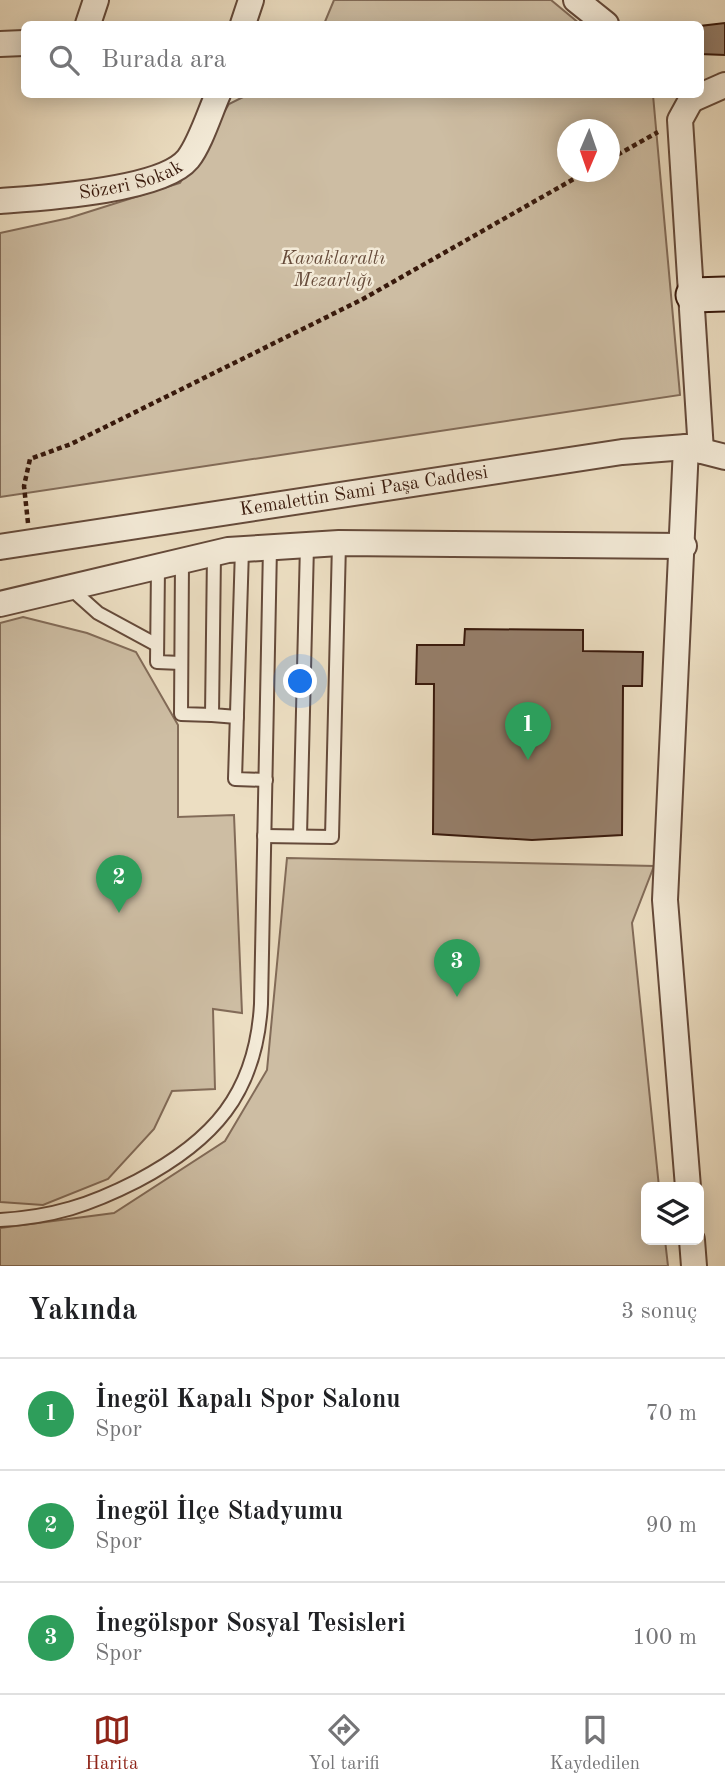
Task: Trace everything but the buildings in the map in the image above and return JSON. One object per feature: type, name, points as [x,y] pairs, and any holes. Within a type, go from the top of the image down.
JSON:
[{"type":"street","points":[[89,21],[96,0]]},
{"type":"street","points":[[244,21],[251,0]]},
{"type":"street","points":[[0,44],[21,43]]},
{"type":"street","points":[[704,96],[725,85]]},
{"type":"street","name":"Sözeri Sokak","points":[[0,201],[78,194],[169,172],[188,159],[216,98]]},
{"type":"street","points":[[685,105],[709,295],[684,546],[665,900],[688,1182]]},
{"type":"street","name":"Kemalettin Sami Paşa Caddesi","points":[[0,547],[548,462],[659,448],[694,449],[725,457]]},
{"type":"street","points":[[0,604],[214,553],[242,549],[340,543],[684,546]]},
{"type":"street","points":[[692,1245],[694,1266]]},
{"type":"lane","points":[[264,836],[332,837],[340,543]]},
{"type":"lane","points":[[300,836],[307,545]]},
{"type":"lane","points":[[0,1220],[38,1218],[94,1203],[188,1151],[231,1105],[250,1067],[260,1026],[270,547]]},
{"type":"lane","points":[[242,549],[235,779],[265,780]]},
{"type":"lane","points":[[212,715],[214,553]]},
{"type":"lane","points":[[170,564],[181,663],[181,714],[237,717]]},
{"type":"lane","points":[[170,564],[157,645],[157,662],[181,663]]},
{"type":"lane","points":[[69,588],[98,613],[157,645]]},
{"type":"path","points":[[620,152],[685,105]]},
{"type":"path","points":[[30,542],[24,486],[30,459],[71,443],[363,299],[568,182]]},
{"type":"green space","points":[[334,0],[551,0],[576,21],[325,21]]},
{"type":"green space","name":"Kavaklaraltı Mezarlığı","points":[[241,98],[653,98],[680,395],[0,497],[0,233],[69,218],[180,183],[229,104]]},
{"type":"green space","points":[[23,617],[87,633],[136,652],[178,725],[178,817],[234,815],[242,1013],[213,1009],[215,1089],[172,1091],[154,1129],[108,1179],[43,1205],[0,1202],[0,623]]},
{"type":"green space","points":[[287,858],[654,866],[632,923],[658,1182],[641,1182],[641,1245],[666,1245],[668,1266],[0,1266],[0,1228],[114,1213],[225,1141],[267,1070]]},
{"type":"place","name":"İnegöl Kapalı Spor Salonu","points":[[528,760]]},
{"type":"place","name":"İnegöl İlçe Stadyumu","points":[[119,913]]},
{"type":"place","name":"İnegölspor Sosyal Tesisleri","points":[[457,997]]}]
